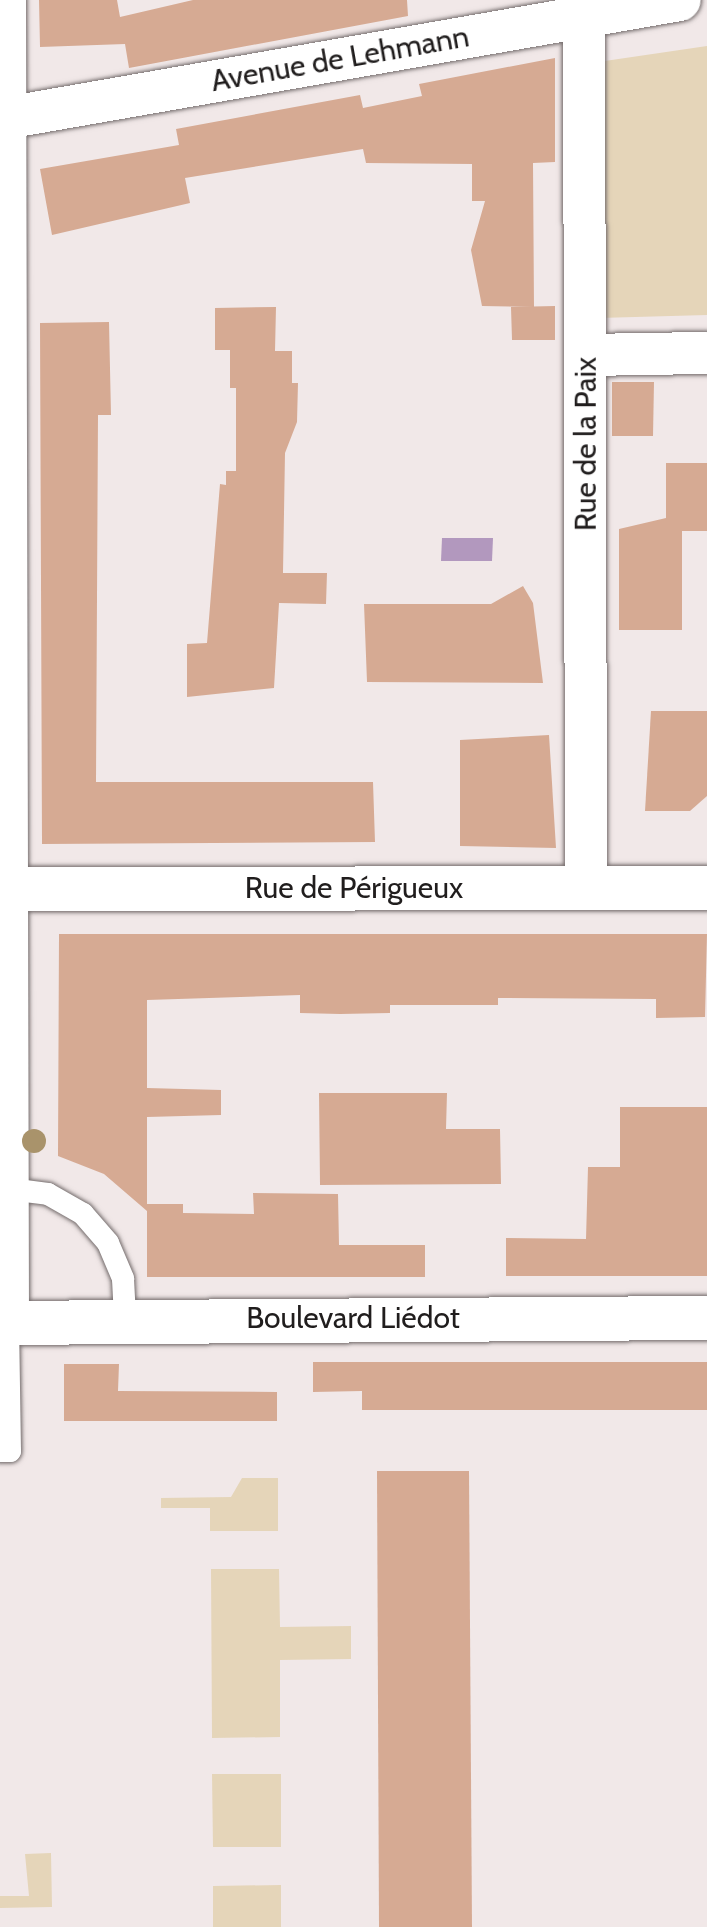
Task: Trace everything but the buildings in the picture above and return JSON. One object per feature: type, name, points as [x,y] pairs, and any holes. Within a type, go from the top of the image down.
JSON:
[{"type":"main road","name":"Rue de Périgueux","points":[[2,889],[707,888]]},
{"type":"main road","name":"Boulevard Liédot","points":[[4,1323],[125,1318],[707,1318]]},
{"type":"street","points":[[4,1323],[5,0]]},
{"type":"street","name":"Avenue de Lehmann","points":[[5,118],[584,8],[680,0]]},
{"type":"street","name":"Rue de la Paix","points":[[584,8],[586,889]]},
{"type":"street","points":[[587,355],[707,353]]},
{"type":"lane","points":[[5,1188],[48,1194],[83,1214],[118,1267],[125,1318]]},
{"type":"lane","points":[[0,1451],[10,1451],[4,1323]]},
{"type":"shaded area","points":[[707,46],[707,315],[599,318],[598,62]]},
{"type":"shaded area","points":[[442,538],[493,538],[492,561],[441,561]]},
{"type":"shaded area","points":[[242,1478],[278,1478],[278,1531],[210,1531],[210,1508],[161,1508],[161,1498],[231,1497]]},
{"type":"shaded area","points":[[211,1569],[279,1569],[280,1627],[351,1626],[351,1659],[280,1660],[280,1737],[212,1738]]},
{"type":"shaded area","points":[[212,1774],[281,1774],[281,1847],[213,1847]]},
{"type":"shaded area","points":[[51,1853],[52,1907],[0,1908],[0,1896],[29,1896],[25,1854]]},
{"type":"shaded area","points":[[281,1885],[281,1927],[213,1927],[213,1886]]}]
